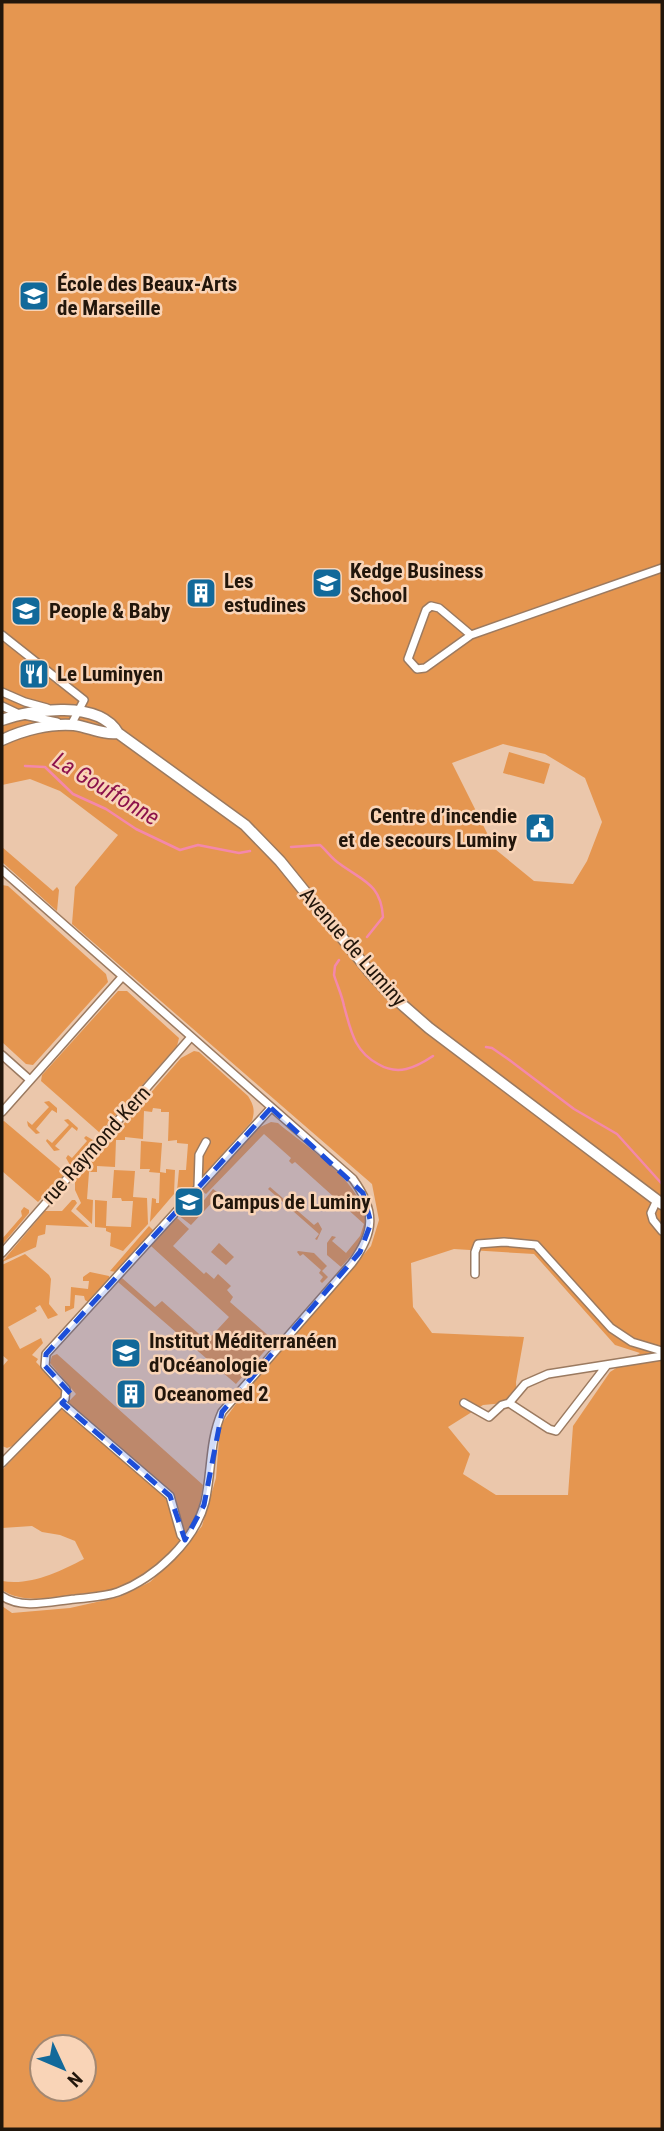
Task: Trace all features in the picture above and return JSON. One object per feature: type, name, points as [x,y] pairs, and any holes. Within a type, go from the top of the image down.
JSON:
[{"type":"street","points":[[471,635],[439,608],[431,606],[426,610],[408,659],[417,669],[425,668],[471,635],[662,568]]},
{"type":"street","points":[[2,635],[84,700],[71,725]]},
{"type":"street","name":"Avenue de Luminy","points":[[2,692],[55,710]]},
{"type":"street","name":"Avenue de Luminy","points":[[2,706],[19,714],[110,734],[118,733]]},
{"type":"street","name":"Avenue de Luminy","points":[[2,720],[19,714],[55,710],[78,711],[113,724],[118,733],[231,814],[251,832],[280,861],[369,971],[404,1007],[659,1202]]},
{"type":"street","name":"Avenue de Luminy","points":[[2,740],[43,727],[71,725]]},
{"type":"street","points":[[2,1596],[21,1604],[96,1597],[116,1592],[153,1573],[185,1540],[204,1504],[212,1439],[222,1412],[352,1263],[367,1240],[371,1223],[363,1193],[353,1180],[3,872]]},
{"type":"street","points":[[2,1112],[122,977]]},
{"type":"street","name":"rue Raymond Kern","points":[[2,1253],[191,1037]]},
{"type":"street","points":[[2,1055],[30,1080]]},
{"type":"street","points":[[2,1463],[65,1399],[66,1389],[45,1366],[46,1354],[271,1108]]},
{"type":"street","points":[[198,1188],[199,1155],[206,1142]]},
{"type":"street","points":[[659,1202],[651,1213],[662,1231]]},
{"type":"street","points":[[475,1274],[474,1252],[478,1244],[504,1242],[536,1245],[611,1328],[632,1342],[662,1353]]},
{"type":"street","points":[[464,1403],[489,1418],[502,1405],[509,1403],[525,1384],[536,1378],[662,1353]]},
{"type":"street","points":[[509,1403],[556,1431],[607,1365]]},
{"type":"street","points":[[62,1403],[170,1496],[181,1535],[185,1540]]},
{"type":"highlighted area","points":[[271,1108],[363,1193],[371,1223],[360,1252],[222,1412],[204,1505],[185,1540],[170,1496],[62,1403],[71,1394],[45,1366],[46,1354]]},
{"type":"shaded area","points":[[2,2],[662,2],[662,2129],[2,2129],[2,1606],[12,1613],[70,1608],[119,1597],[150,1582],[181,1553],[202,1526],[216,1478],[220,1426],[241,1397],[371,1246],[379,1220],[372,1184],[72,924],[75,887],[118,835],[60,791],[30,779],[2,785]],"holes":[[[503,744],[545,754],[585,778],[602,822],[587,861],[573,884],[534,881],[495,849],[452,763]],[[454,1249],[534,1254],[615,1345],[640,1353],[610,1372],[573,1426],[568,1495],[496,1495],[463,1474],[470,1454],[448,1427],[483,1405],[517,1402],[516,1382],[524,1337],[432,1333],[413,1307],[411,1263]]]},
{"type":"shaded area","points":[[509,752],[550,764],[544,784],[503,773]]},
{"type":"shaded area","points":[[2,847],[53,891],[57,887],[57,911],[2,862]]},
{"type":"shaded area","points":[[2,885],[8,886],[106,974],[108,982],[33,1065],[26,1064],[2,1042]]},
{"type":"shaded area","points":[[118,991],[127,991],[179,1038],[177,1046],[100,1133],[41,1081],[42,1075]]},
{"type":"shaded area","points":[[194,1051],[199,1052],[248,1096],[253,1108],[252,1121],[185,1196],[177,1191],[179,1170],[186,1170],[188,1144],[177,1143],[177,1140],[168,1141],[169,1112],[153,1108],[152,1112],[144,1111],[143,1139],[125,1137],[125,1140],[116,1140],[115,1167],[97,1166],[97,1172],[89,1172],[87,1199],[93,1200],[92,1224],[76,1209],[81,1203],[75,1190],[75,1180],[181,1058]]},
{"type":"shaded area","points":[[49,1101],[57,1108],[57,1113],[52,1110],[36,1129],[40,1133],[36,1134],[27,1121],[32,1125],[49,1107],[44,1102]]},
{"type":"shaded area","points":[[68,1119],[78,1128],[77,1131],[72,1127],[55,1146],[60,1150],[54,1151],[46,1141],[47,1139],[52,1143],[69,1125],[64,1120]]},
{"type":"shaded area","points":[[4,1121],[63,1171],[63,1176],[38,1202],[2,1171]]},
{"type":"shaded area","points":[[271,1122],[278,1123],[338,1172],[361,1203],[365,1220],[363,1236],[341,1267],[327,1255],[327,1243],[332,1236],[336,1237],[332,1241],[346,1253],[360,1236],[364,1224],[295,1162],[292,1164],[289,1161],[291,1158],[264,1134],[206,1194],[202,1191],[191,1203],[197,1209],[213,1189],[220,1194],[191,1225],[178,1215],[258,1128]]},
{"type":"shaded area","points":[[86,1136],[93,1140],[74,1164],[70,1165],[66,1158],[68,1155],[72,1158],[87,1141],[84,1138]]},
{"type":"shaded area","points":[[141,1141],[162,1143],[160,1172],[166,1173],[166,1169],[175,1170],[174,1194],[150,1222],[152,1198],[159,1203],[160,1173],[140,1169]]},
{"type":"shaded area","points":[[114,1170],[135,1171],[133,1197],[147,1198],[148,1224],[123,1251],[110,1246],[111,1233],[106,1231],[106,1228],[95,1227],[95,1200],[107,1201],[106,1226],[131,1227],[133,1201],[112,1198]]},
{"type":"shaded area","points":[[270,1187],[314,1225],[318,1222],[322,1229],[317,1240],[315,1239],[319,1234],[268,1189]]},
{"type":"shaded area","points":[[72,1200],[77,1203],[71,1211],[89,1227],[46,1225],[45,1234],[38,1236],[36,1247],[2,1262],[45,1211],[62,1211]]},
{"type":"shaded area","points":[[24,1207],[29,1213],[2,1245],[2,1239],[22,1216]]},
{"type":"shaded area","points":[[176,1217],[189,1229],[173,1246],[204,1274],[206,1272],[214,1279],[218,1274],[231,1286],[227,1290],[233,1297],[230,1302],[271,1338],[277,1335],[236,1384],[118,1282],[122,1278],[155,1307],[162,1301],[207,1341],[229,1317],[151,1246]]},
{"type":"shaded area","points":[[149,1226],[154,1231],[116,1272],[110,1271]]},
{"type":"shaded area","points":[[219,1243],[234,1257],[226,1265],[211,1252]]},
{"type":"shaded area","points":[[298,1251],[314,1253],[327,1266],[322,1271],[328,1277],[322,1283],[320,1281],[323,1277],[319,1273],[321,1270],[303,1254],[300,1256]]},
{"type":"shaded area","points":[[25,1254],[49,1275],[49,1304],[58,1315],[48,1319],[40,1305],[35,1308],[37,1311],[8,1327],[20,1349],[41,1338],[43,1343],[32,1355],[63,1390],[62,1397],[15,1445],[7,1448],[2,1446],[2,1367],[8,1360],[2,1355],[2,1265]]},
{"type":"shaded area","points":[[90,1272],[109,1276],[110,1279],[88,1302],[84,1296],[75,1295],[74,1308],[65,1312],[65,1306],[70,1306],[71,1287],[88,1289],[89,1281],[83,1281],[83,1277]]},
{"type":"shaded area","points":[[57,1354],[203,1485],[197,1511],[185,1535],[162,1562],[143,1576],[116,1588],[32,1599],[2,1590],[2,1581],[34,1580],[84,1559],[75,1541],[60,1535],[42,1532],[32,1526],[2,1528],[2,1470],[76,1394],[50,1363],[52,1356]]},
{"type":"waterway","name":"La Gouffonne","points":[[25,766],[45,767],[73,794],[180,850],[198,845],[239,853],[250,851]]},
{"type":"waterway","name":"La Gouffonne","points":[[291,847],[320,845],[337,862],[375,890],[382,906],[383,917],[367,937]]},
{"type":"waterway","name":"La Gouffonne","points":[[339,960],[334,975],[352,1032],[364,1053],[392,1070],[413,1067],[433,1056]]},
{"type":"waterway","name":"La Gouffonne","points":[[486,1047],[508,1059],[574,1109],[617,1134],[662,1184]]},
{"type":"place","name":"École des Beaux-Arts de Marseille","points":[[34,296]]},
{"type":"place","name":"Kedge Business School","points":[[327,583]]},
{"type":"place","name":"Les estudines","points":[[201,593]]},
{"type":"place","name":"People & Baby","points":[[26,611]]},
{"type":"place","name":"Le Luminyen","points":[[34,674]]},
{"type":"place","name":"Centre d’incendie et de secours Luminy","points":[[540,828]]},
{"type":"place","name":"Campus de Luminy","points":[[189,1202]]},
{"type":"place","name":"Institut Méditerranéen d'Océanologie","points":[[126,1353]]},
{"type":"place","name":"Oceanomed 2","points":[[131,1394]]}]
